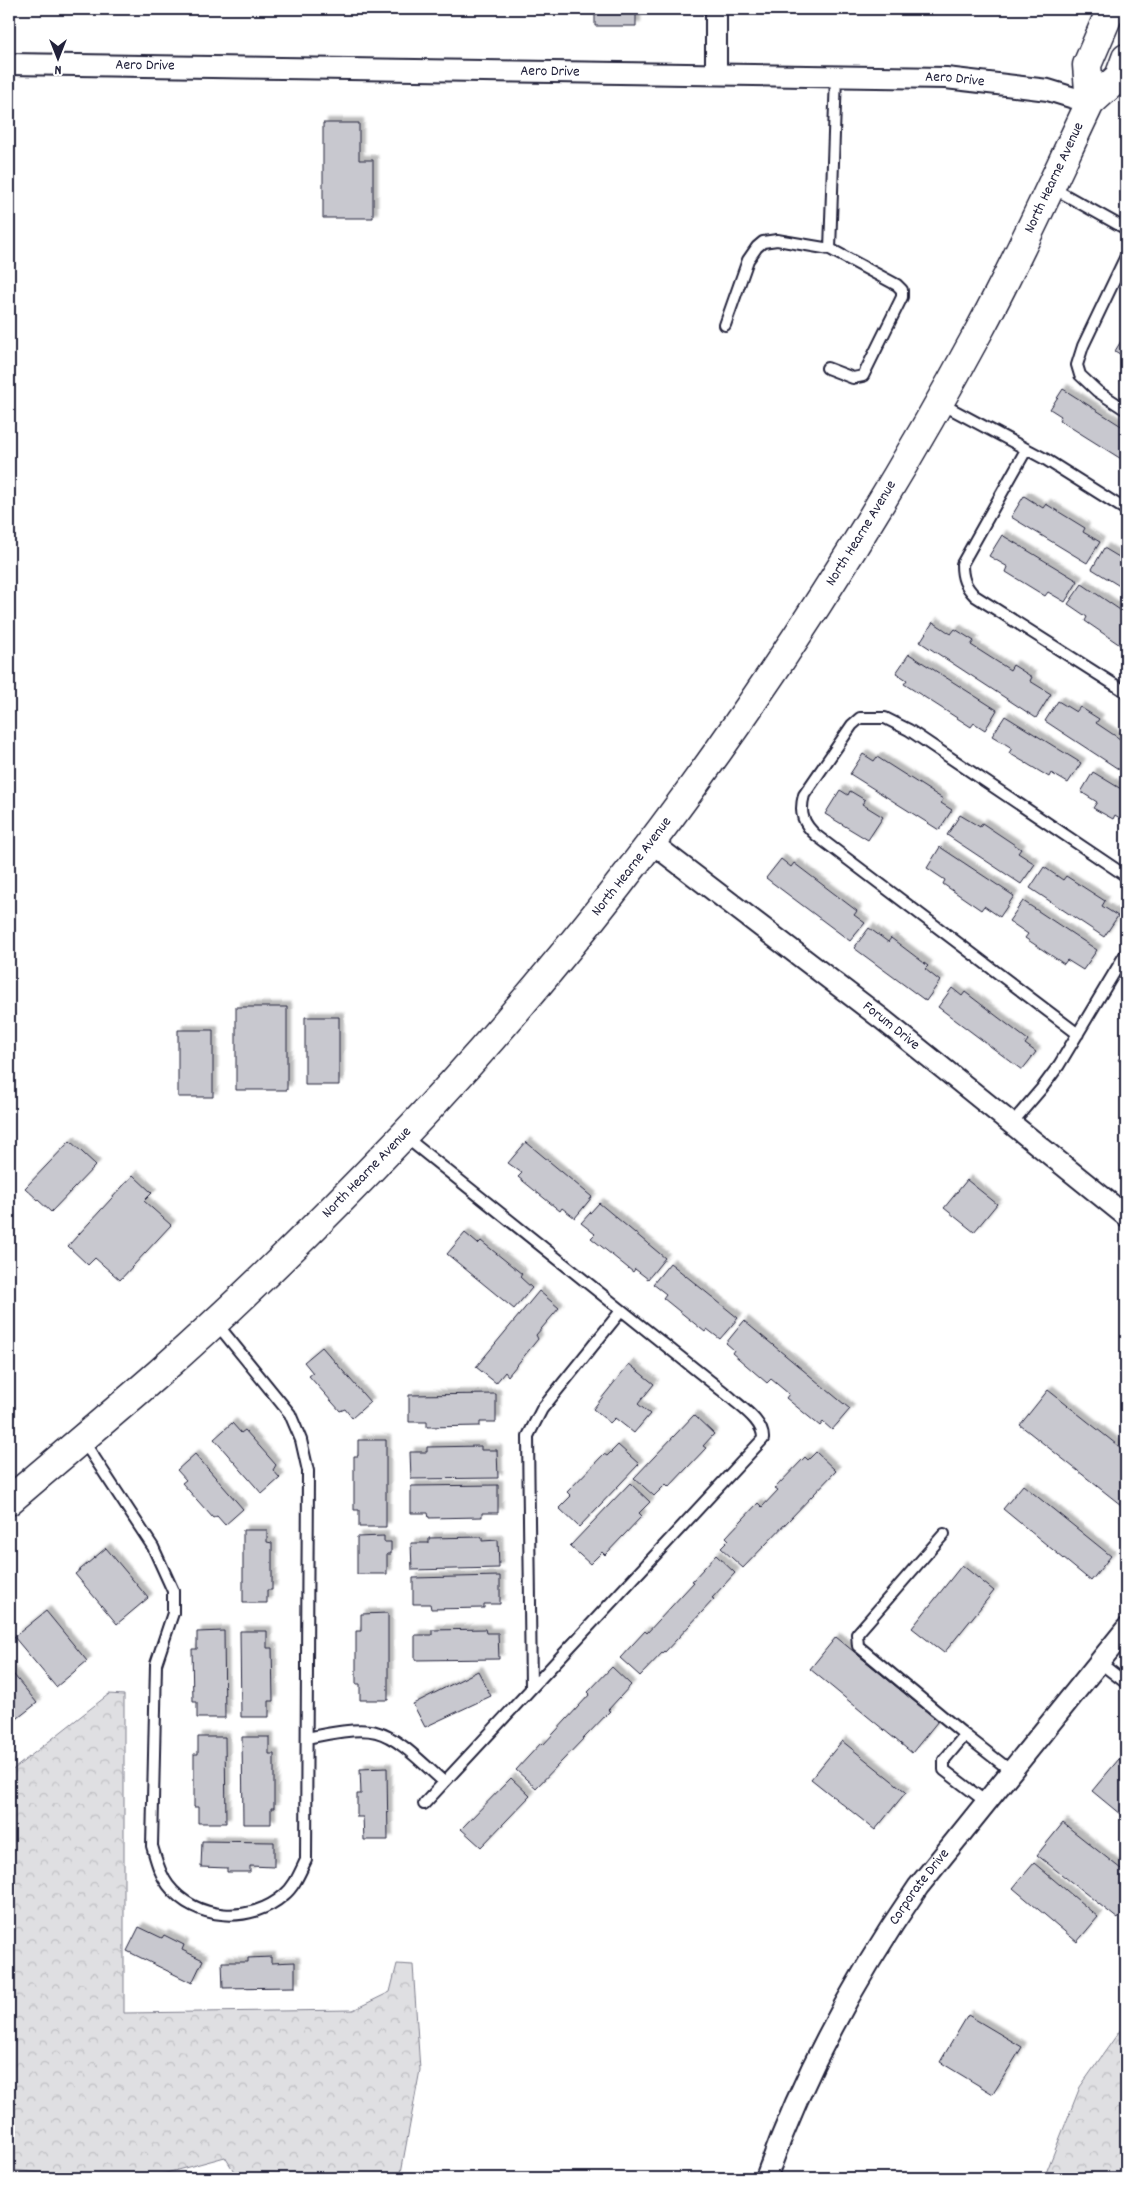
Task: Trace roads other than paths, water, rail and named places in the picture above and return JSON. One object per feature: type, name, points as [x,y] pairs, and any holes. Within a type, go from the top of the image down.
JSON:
[{"type":"main road","name":"North Hearne Avenue","points":[[1090,103],[1087,65],[1112,9]]},
{"type":"main road","name":"North Hearne Avenue","points":[[9,1501],[158,1374],[260,1281],[404,1136],[514,1011],[652,844],[824,595],[939,402],[982,325],[1090,103],[1118,77],[1126,58]]},
{"type":"street","points":[[716,9],[716,74]]},
{"type":"street","name":"Aero Drive","points":[[9,64],[716,74],[980,80],[1048,90],[1090,103]]},
{"type":"street","name":"Forum Drive","points":[[652,844],[882,1019],[1126,1216]]},
{"type":"street","name":"Corporate Drive","points":[[766,2178],[791,2112],[835,2019],[861,1974],[918,1888],[1126,1629]]},
{"type":"lane","points":[[830,249],[836,76]]},
{"type":"lane","points":[[1050,187],[1126,229]]},
{"type":"lane","points":[[725,325],[748,260],[763,242],[777,240],[830,249],[897,284],[902,290],[902,297],[863,376],[854,378],[827,368]]},
{"type":"lane","points":[[1126,256],[1083,346],[1077,365],[1080,375],[1097,391],[1126,410]]},
{"type":"lane","points":[[939,402],[1070,474],[1126,510]]},
{"type":"lane","points":[[1026,450],[962,564],[962,576],[966,587],[975,596],[1126,692]]},
{"type":"lane","points":[[1078,1034],[817,836],[803,818],[801,807],[804,795],[852,726],[860,718],[885,718],[909,730],[1126,876]]},
{"type":"lane","points":[[1012,1123],[1042,1088],[1078,1034],[1126,953]]},
{"type":"lane","points":[[404,1136],[730,1397],[763,1431],[763,1439],[424,1804]]},
{"type":"lane","points":[[531,1688],[528,1436],[542,1409],[621,1311]]},
{"type":"lane","points":[[82,1438],[153,1547],[172,1591],[173,1613],[156,1664],[152,1846],[157,1865],[168,1884],[181,1899],[213,1914],[236,1916],[265,1908],[284,1895],[296,1881],[306,1860],[308,1471],[301,1440],[290,1414],[215,1322]]},
{"type":"lane","points":[[944,1534],[857,1634],[856,1640],[858,1646],[1011,1771]]},
{"type":"lane","points":[[1099,1662],[1126,1683]]},
{"type":"lane","points":[[307,1738],[336,1732],[375,1732],[393,1739],[444,1782]]},
{"type":"lane","points":[[965,1735],[944,1760],[944,1770],[986,1802]]}]
